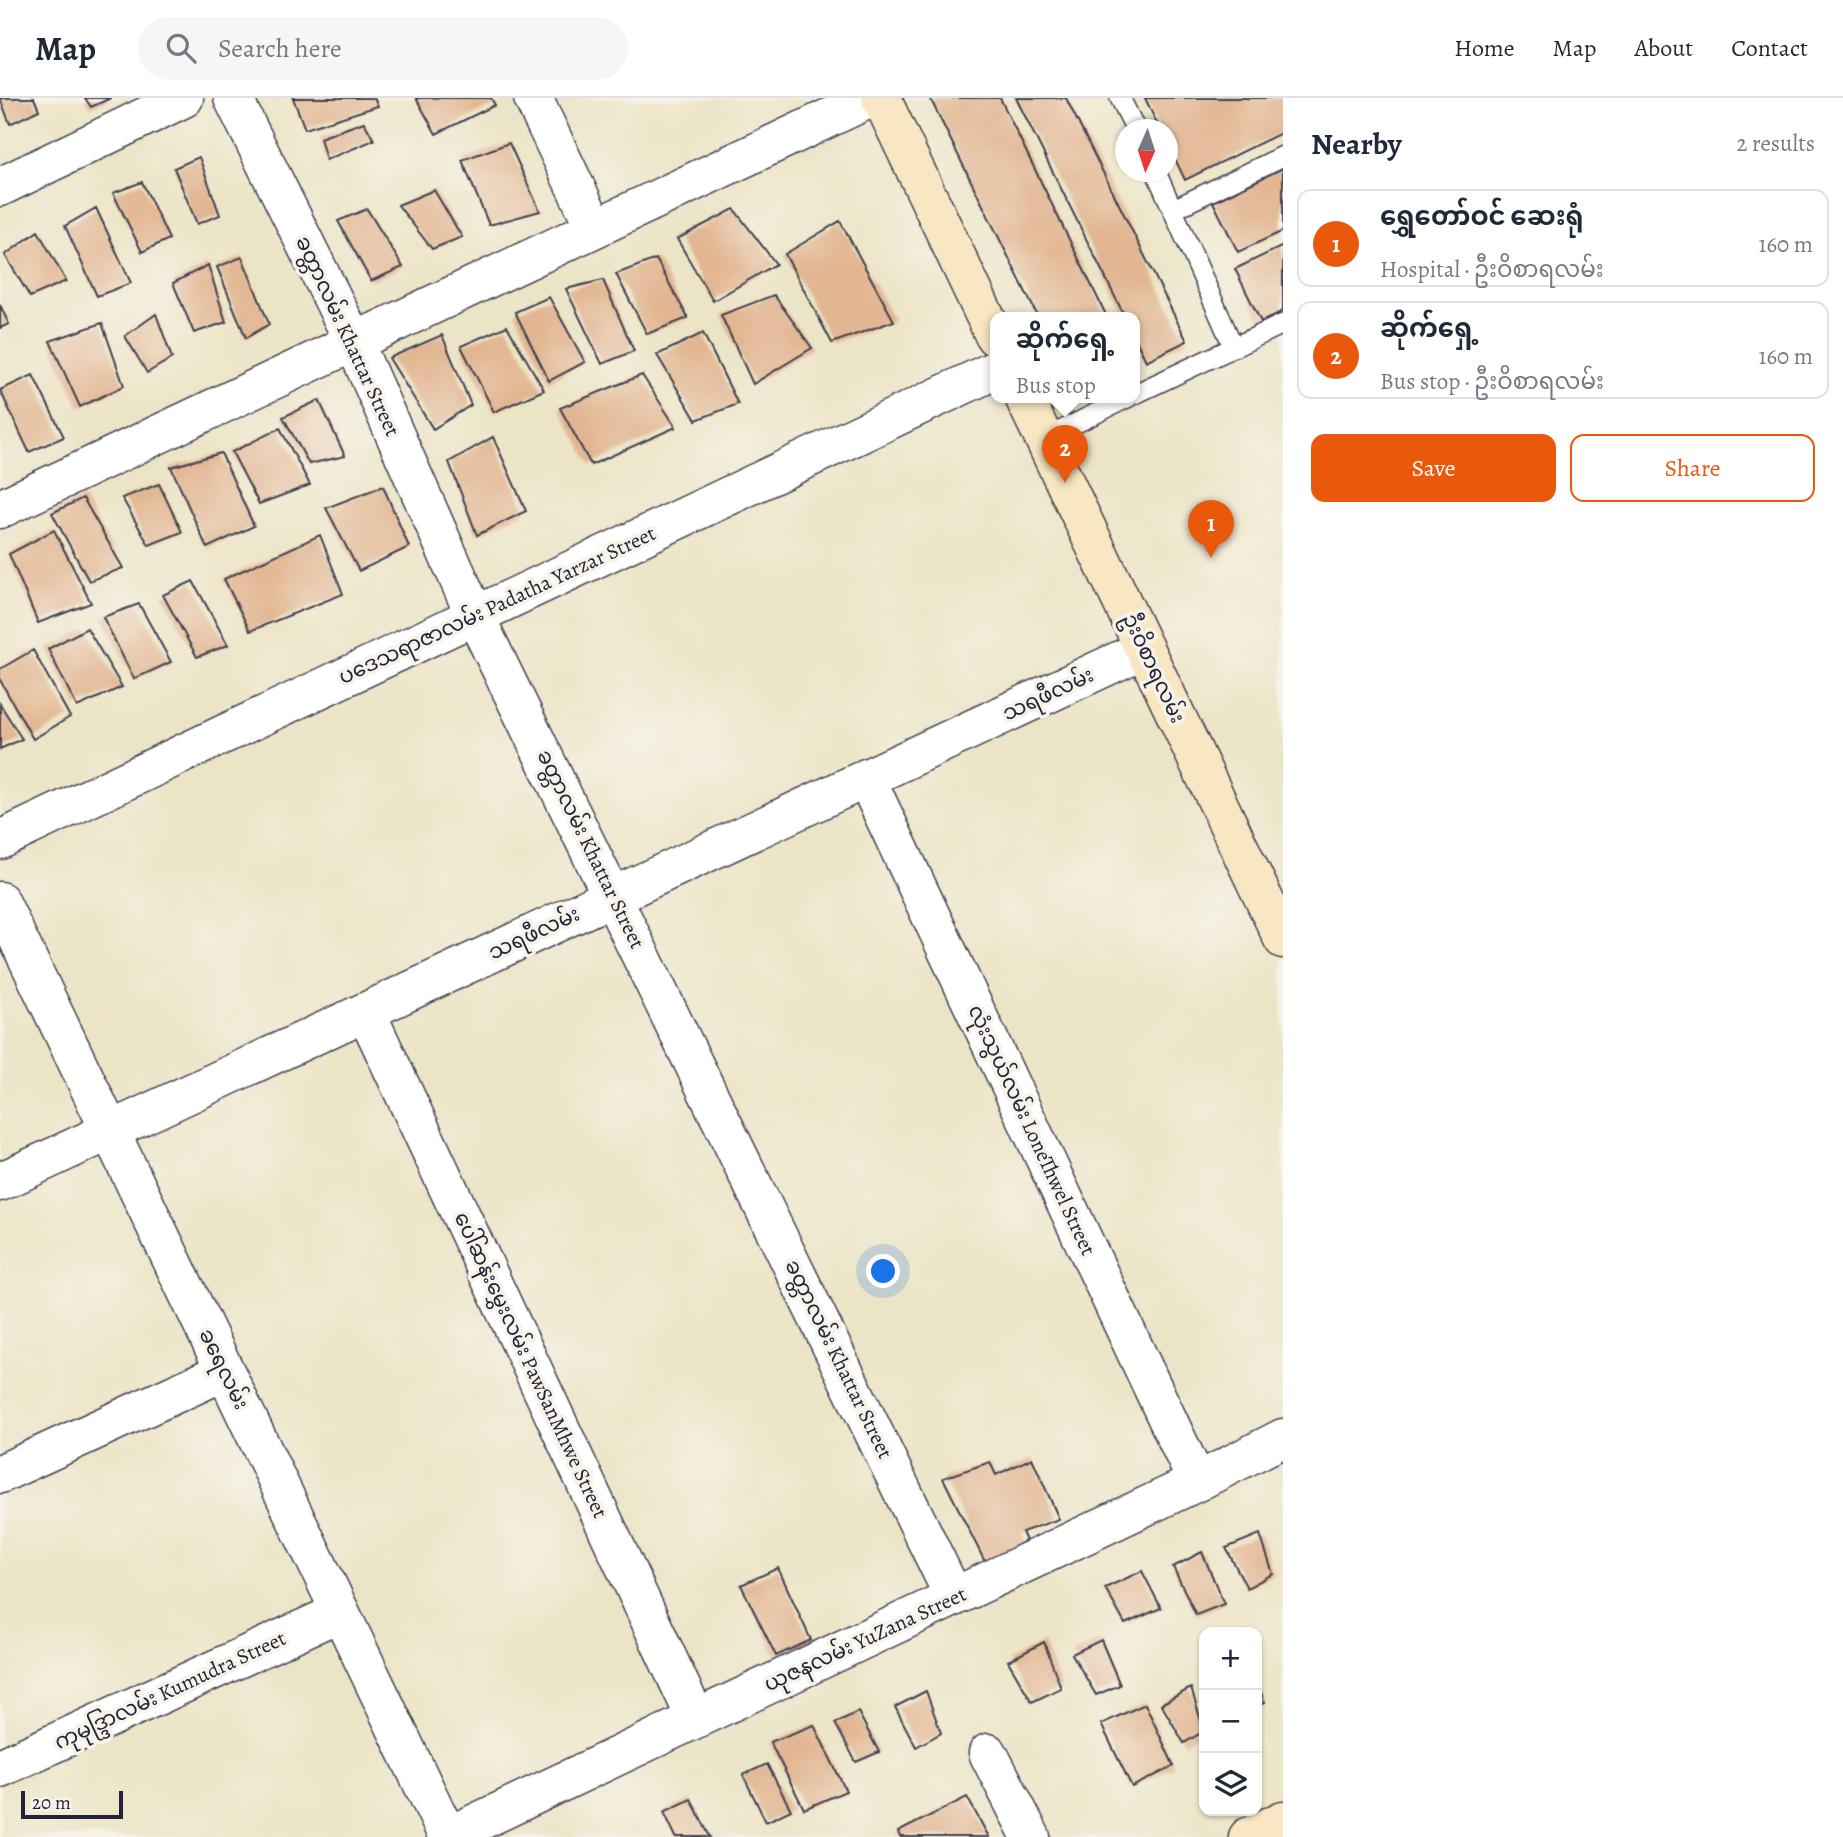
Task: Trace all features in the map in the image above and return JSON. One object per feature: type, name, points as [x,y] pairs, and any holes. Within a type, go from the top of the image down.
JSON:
[{"type":"main road","points":[[881,98],[990,327]]},
{"type":"main road","name":"ဦးဝိစာရလမ်း","points":[[1027,403],[1283,939]]},
{"type":"main road","points":[[1248,1837],[1283,1820]]},
{"type":"street","points":[[0,187],[184,98]]},
{"type":"street","name":"ခတ္တာလမ်း Khattar Street","points":[[233,98],[354,342],[475,616],[614,895],[954,1597]]},
{"type":"street","points":[[533,98],[595,228]]},
{"type":"street","points":[[0,509],[870,98]]},
{"type":"street","name":"ပဒေသရာဇာလမ်း Padatha Yarzar Street","points":[[0,840],[990,372]]},
{"type":"street","name":"သရဖီလမ်း","points":[[0,1182],[1144,649]]},
{"type":"street","name":"လုံးသွယ်လမ်း LoneThwel Street","points":[[866,778],[1197,1482]]},
{"type":"street","name":"ခရေလမ်း","points":[[0,901],[447,1837]]},
{"type":"street","name":"ပေါ်ဆန်းမွှေးလမ်း PawSanMhwe Street","points":[[366,1012],[696,1719]]},
{"type":"street","points":[[0,1474],[225,1371]]},
{"type":"street","name":"ယုဇနလမ်း YuZana Street","points":[[447,1837],[1197,1482],[1283,1438]]},
{"type":"street","name":"ကုမုဒ္ဒြာလမ်း Kumudra Street","points":[[0,1768],[340,1612]]},
{"type":"street","points":[[988,1753],[1031,1837]]},
{"type":"lane","points":[[1120,98],[1130,119]]},
{"type":"lane","points":[[1174,209],[1283,156]]},
{"type":"lane","points":[[1161,182],[1233,346]]},
{"type":"lane","points":[[1140,392],[1283,324]]},
{"type":"lane","points":[[1044,439],[1117,403]]},
{"type":"building","points":[[0,98],[34,98],[39,110],[10,124]]},
{"type":"building","points":[[85,98],[111,98],[91,107]]},
{"type":"building","points":[[293,98],[374,98],[378,106],[305,129]]},
{"type":"building","points":[[416,98],[491,98],[495,105],[436,134]]},
{"type":"building","points":[[930,98],[1000,98],[1105,312],[1036,312]]},
{"type":"building","points":[[1016,98],[1066,98],[1187,341],[1146,361],[1140,348],[1140,312],[1123,312]]},
{"type":"building","points":[[1145,98],[1283,98],[1283,132],[1185,180],[1178,165],[1178,119],[1155,119]]},
{"type":"building","points":[[364,122],[374,140],[326,160],[320,138]]},
{"type":"building","points":[[509,143],[540,211],[489,225],[462,160]]},
{"type":"building","points":[[199,157],[220,215],[197,224],[174,168]]},
{"type":"building","points":[[1283,168],[1283,231],[1238,252],[1213,202]]},
{"type":"building","points":[[142,182],[169,239],[142,252],[113,193]]},
{"type":"building","points":[[434,190],[462,237],[432,249],[398,205]]},
{"type":"building","points":[[96,208],[131,283],[97,296],[65,226]]},
{"type":"building","points":[[367,209],[403,267],[371,281],[338,221]]},
{"type":"building","points":[[734,209],[776,264],[713,301],[677,239]]},
{"type":"building","points":[[840,221],[894,321],[832,343],[785,254]]},
{"type":"building","points":[[38,231],[66,281],[30,297],[5,255]]},
{"type":"building","points":[[1283,246],[1283,311],[1261,322],[1235,269]]},
{"type":"building","points":[[242,257],[269,324],[246,338],[217,267]]},
{"type":"building","points":[[656,259],[688,318],[647,334],[616,274]]},
{"type":"building","points":[[208,265],[226,322],[194,333],[173,283]]},
{"type":"building","points":[[603,280],[634,351],[602,364],[566,289]]},
{"type":"building","points":[[774,295],[812,348],[753,384],[721,315]]},
{"type":"building","points":[[549,297],[585,362],[549,381],[515,312]]},
{"type":"building","points":[[0,305],[9,324],[0,328]]},
{"type":"building","points":[[156,314],[172,358],[147,373],[125,336]]},
{"type":"building","points":[[102,323],[124,386],[80,407],[50,341]]},
{"type":"building","points":[[507,326],[544,390],[494,412],[461,346]]},
{"type":"building","points":[[703,333],[738,404],[696,420],[657,355]]},
{"type":"building","points":[[442,335],[471,405],[433,429],[389,358]]},
{"type":"building","points":[[33,375],[64,437],[29,452],[0,390]]},
{"type":"building","points":[[642,375],[676,427],[591,465],[560,408]]},
{"type":"building","points":[[319,400],[345,456],[309,464],[283,417]]},
{"type":"building","points":[[280,428],[310,485],[259,504],[232,452]]},
{"type":"building","points":[[493,437],[526,511],[477,535],[449,462]]},
{"type":"building","points":[[221,453],[254,526],[207,548],[171,467]]},
{"type":"building","points":[[159,484],[182,532],[149,545],[122,498]]},
{"type":"building","points":[[383,486],[409,547],[359,571],[326,508]]},
{"type":"building","points":[[83,498],[123,568],[89,581],[52,513]]},
{"type":"building","points":[[54,530],[91,603],[38,623],[9,554]]},
{"type":"building","points":[[320,535],[343,594],[250,631],[224,579]]},
{"type":"building","points":[[193,581],[228,645],[197,657],[163,595]]},
{"type":"building","points":[[139,604],[171,662],[134,679],[103,617]]},
{"type":"building","points":[[87,628],[122,687],[77,707],[48,649]]},
{"type":"building","points":[[33,650],[70,717],[33,739],[0,680],[0,669]]},
{"type":"building","points":[[0,704],[22,739],[0,749]]},
{"type":"building","points":[[1032,1458],[1059,1519],[1022,1532],[1026,1541],[985,1562],[943,1478],[990,1462],[996,1475]]},
{"type":"building","points":[[1260,1534],[1273,1574],[1247,1588],[1226,1548]]},
{"type":"building","points":[[1202,1552],[1224,1604],[1196,1615],[1173,1567]]},
{"type":"building","points":[[778,1568],[811,1640],[776,1656],[741,1585]]},
{"type":"building","points":[[1142,1571],[1161,1608],[1125,1624],[1105,1588]]},
{"type":"building","points":[[1101,1640],[1120,1685],[1096,1695],[1072,1654]]},
{"type":"building","points":[[1044,1642],[1061,1688],[1032,1702],[1008,1661]]},
{"type":"building","points":[[1191,1688],[1199,1714],[1199,1734],[1184,1743],[1161,1704]]},
{"type":"building","points":[[926,1691],[941,1733],[916,1747],[895,1707]]},
{"type":"building","points":[[1145,1704],[1174,1766],[1132,1787],[1101,1724]]},
{"type":"building","points":[[858,1712],[879,1752],[856,1762],[835,1723]]},
{"type":"building","points":[[814,1725],[846,1791],[804,1809],[770,1742]]},
{"type":"building","points":[[767,1764],[791,1810],[766,1822],[743,1775]]},
{"type":"building","points":[[967,1797],[989,1837],[900,1837],[898,1832]]},
{"type":"building","points":[[691,1799],[710,1837],[676,1837],[664,1812]]},
{"type":"place","name":"ဆိုက်ရှေ့","points":[[1065,483]]},
{"type":"place","name":"ရွှေတော်ဝင် ဆေးရုံ","points":[[1211,558]]}]
